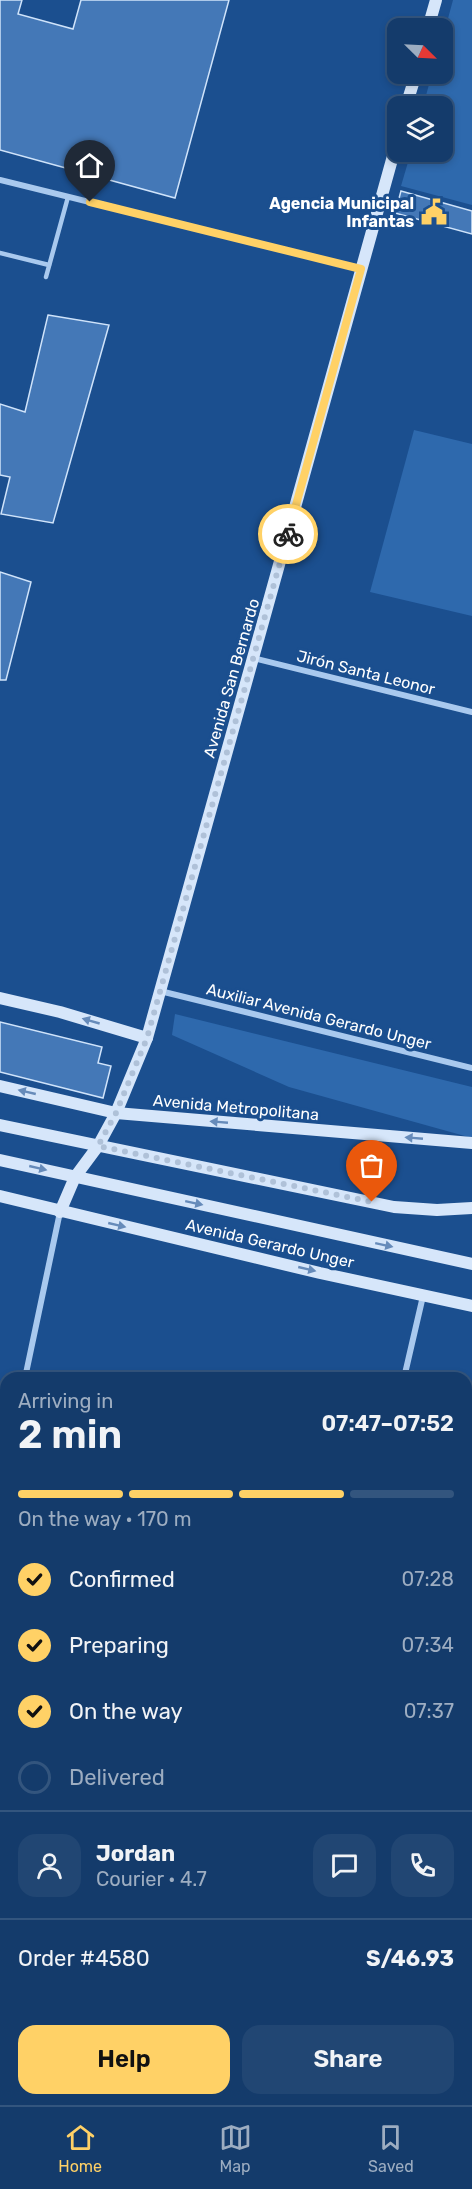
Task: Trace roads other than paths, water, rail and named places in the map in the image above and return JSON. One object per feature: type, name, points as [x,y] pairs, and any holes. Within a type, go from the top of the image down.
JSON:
[{"type":"street","points":[[431,18],[436,0]]},
{"type":"street","name":"Avenida San Bernardo","points":[[60,1212],[75,1177],[98,1146],[116,1113],[147,1038],[391,162]]},
{"type":"street","points":[[0,180],[361,269]]},
{"type":"street","name":"Jirón Santa Leonor","points":[[253,658],[472,712]]},
{"type":"street","name":"Auxiliar Avenida Gerardo Unger","points":[[160,991],[472,1068]]},
{"type":"street","points":[[0,998],[60,1012],[147,1038]]},
{"type":"street","name":"Avenida Metropolitana","points":[[0,1086],[116,1113],[472,1143]]},
{"type":"street","points":[[0,1125],[394,1207],[437,1210],[472,1208]]},
{"type":"street","points":[[0,1160],[75,1177]]},
{"type":"street","name":"Avenida Gerardo Unger","points":[[75,1177],[472,1264]]},
{"type":"street","points":[[0,1196],[60,1212],[26,1372]]},
{"type":"street","name":"Avenida Gerardo Unger","points":[[60,1212],[472,1306]]},
{"type":"street","points":[[405,1372],[423,1295]]},
{"type":"lane","points":[[46,277],[68,197]]},
{"type":"lane","points":[[0,253],[50,265]]},
{"type":"place","name":"Agencia Municipal Infantas","points":[[434,212]]}]
